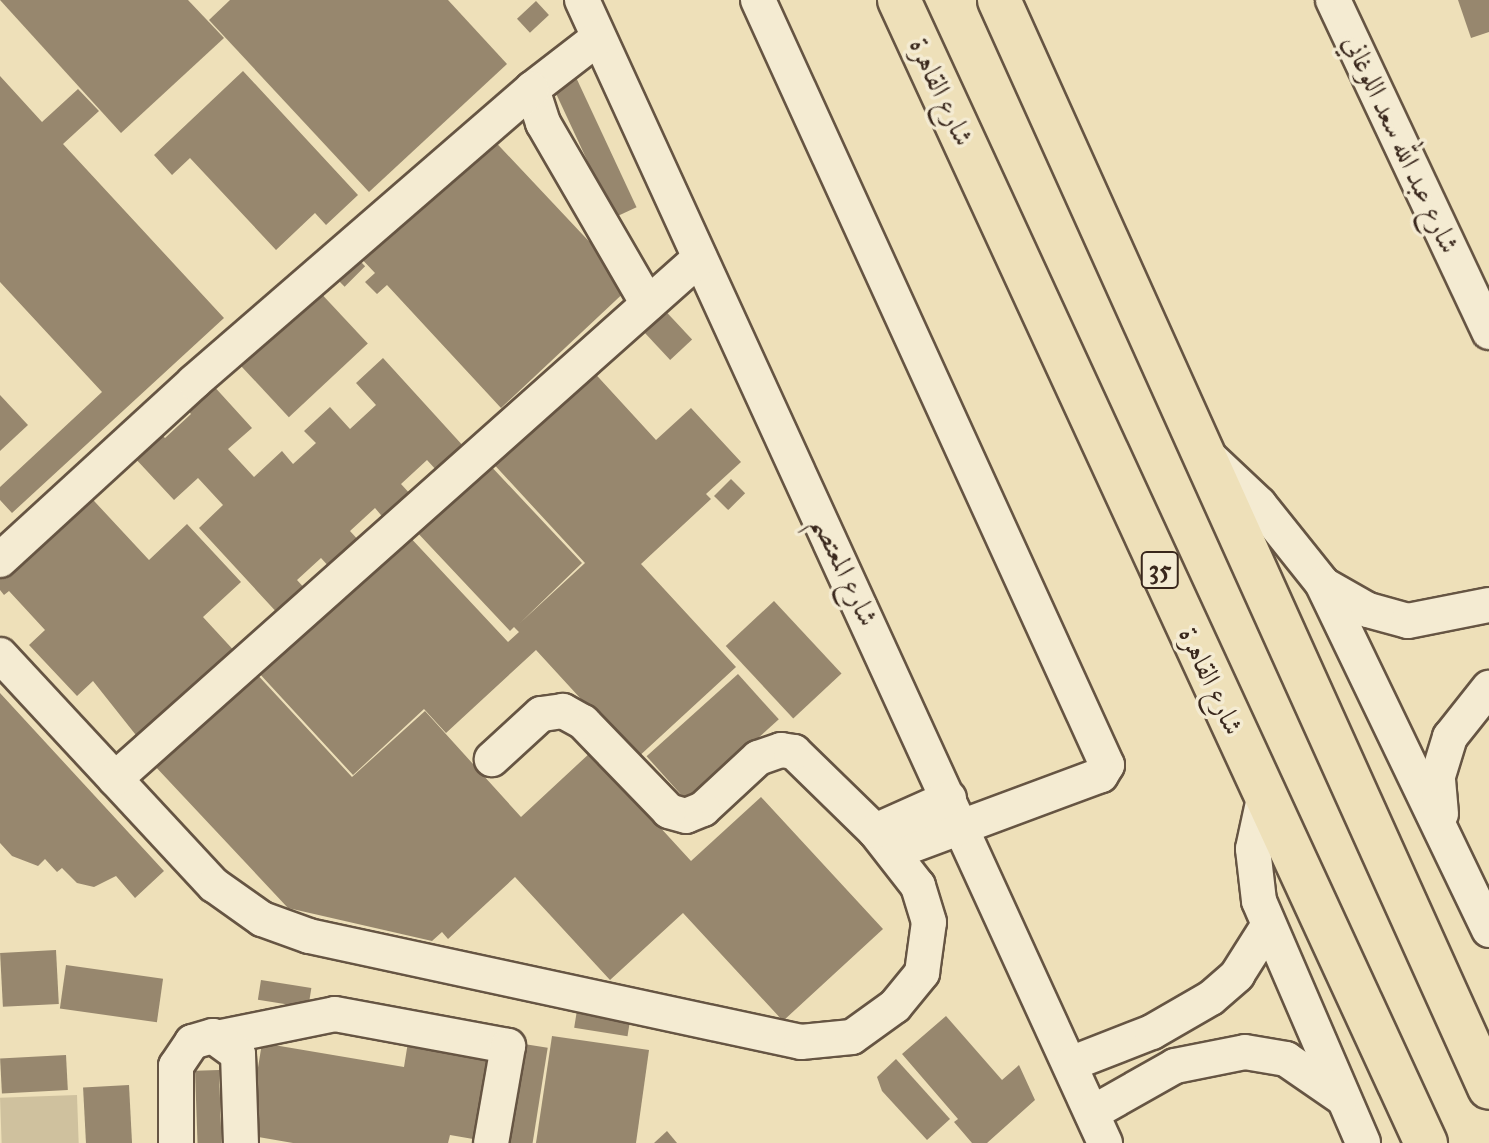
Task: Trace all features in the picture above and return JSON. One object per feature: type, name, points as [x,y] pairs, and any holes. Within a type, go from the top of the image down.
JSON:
[{"type":"main road","name":"شارع القاهرة","points":[[899,0],[1425,1142]]},
{"type":"main road","points":[[999,0],[1489,1088]]},
{"type":"main road","points":[[1454,1010],[1489,1053]]},
{"type":"street","name":"شارع المعتصم","points":[[582,0],[1099,1128]]},
{"type":"street","points":[[758,0],[1107,765],[1101,775],[956,813],[884,841]]},
{"type":"street","name":"شارع عبد الله سعد اللوغاني","points":[[1333,0],[1489,332]]},
{"type":"street","points":[[0,560],[194,382],[532,89],[598,38]]},
{"type":"street","points":[[532,89],[543,123],[648,304]]},
{"type":"street","points":[[115,779],[700,258]]},
{"type":"street","points":[[1204,452],[1259,504],[1322,583],[1489,930]]},
{"type":"street","points":[[1322,583],[1368,610],[1408,621],[1489,605]]},
{"type":"street","points":[[0,655],[214,885],[262,919],[353,947],[801,1042],[852,1037],[895,1006],[922,973],[929,922],[924,901],[884,841],[805,759],[781,750],[758,758],[703,809],[686,816],[669,811],[583,722],[563,711],[541,714],[492,759]]},
{"type":"street","points":[[1445,838],[1439,801],[1443,757],[1460,718],[1489,688]]},
{"type":"street","points":[[1264,798],[1253,849],[1259,901],[1363,1143]]},
{"type":"street","points":[[1070,1064],[1152,1032],[1211,998],[1237,975],[1268,926]]},
{"type":"street","points":[[176,1143],[176,1066],[192,1042],[335,1014],[508,1046],[491,1143]]},
{"type":"street","points":[[222,1037],[238,1054],[241,1065],[241,1143]]},
{"type":"street","points":[[1099,1128],[1175,1066],[1245,1052],[1286,1059],[1344,1100]]},
{"type":"shaded area","points":[[77,1095],[79,1143],[2,1143],[0,1098]]},
{"type":"building","points":[[0,0],[188,0],[224,38],[121,133]]},
{"type":"building","points":[[230,0],[448,0],[507,64],[369,192],[209,20]]},
{"type":"building","points":[[1458,0],[1489,0],[1489,32],[1471,38]]},
{"type":"building","points":[[536,1],[549,15],[530,33],[517,19]]},
{"type":"building","points":[[243,71],[358,195],[326,225],[315,213],[276,250],[190,158],[172,175],[154,155]]},
{"type":"building","points":[[574,73],[637,207],[614,218],[551,84]]},
{"type":"building","points":[[0,76],[42,122],[78,89],[99,111],[63,144],[224,318],[12,513],[0,500],[0,487],[102,392],[0,282]]},
{"type":"building","points":[[487,133],[631,286],[501,408],[387,285],[377,294],[365,282],[375,273],[357,254]]},
{"type":"building","points":[[351,252],[365,266],[345,287],[330,273]]},
{"type":"building","points":[[316,288],[368,344],[289,417],[237,362]]},
{"type":"building","points":[[658,303],[692,340],[670,360],[636,323]]},
{"type":"building","points":[[383,358],[465,448],[438,472],[427,460],[401,484],[412,496],[386,521],[375,508],[350,531],[361,543],[332,570],[321,558],[297,580],[308,592],[281,617],[199,528],[223,505],[198,478],[174,500],[133,456],[159,432],[165,438],[191,414],[185,407],[211,383],[252,428],[228,449],[254,477],[282,451],[293,464],[316,443],[304,431],[330,407],[350,429],[376,405],[356,383]]},
{"type":"building","points":[[589,367],[656,440],[691,408],[741,462],[706,494],[711,499],[641,564],[736,667],[636,759],[536,650],[446,733],[424,709],[353,775],[258,672],[407,534],[508,642],[519,632],[514,627],[510,631],[414,529],[487,462],[582,563],[520,623],[585,563],[489,459]]},
{"type":"building","points":[[0,395],[28,425],[0,451]]},
{"type":"building","points":[[731,479],[745,493],[728,510],[714,496]]},
{"type":"building","points":[[82,488],[149,560],[187,524],[241,582],[203,617],[238,655],[143,744],[93,681],[77,696],[29,645],[45,630],[9,591],[4,595],[0,590],[0,565]]},
{"type":"building","points":[[774,601],[842,673],[793,718],[726,646]]},
{"type":"building","points":[[254,671],[352,777],[425,711],[521,817],[591,752],[691,861],[761,797],[883,929],[783,1021],[683,913],[610,980],[515,877],[448,939],[442,932],[432,941],[288,908],[153,764]]},
{"type":"building","points":[[738,674],[779,719],[687,802],[647,756]]},
{"type":"building","points":[[0,693],[164,871],[135,898],[116,876],[94,887],[77,883],[62,868],[57,872],[45,859],[38,866],[12,856],[0,843]]},
{"type":"building","points":[[56,950],[59,1004],[3,1007],[0,953]]},
{"type":"building","points":[[66,965],[163,979],[157,1022],[60,1009]]},
{"type":"building","points":[[261,980],[311,988],[308,1008],[258,1000]]},
{"type":"building","points":[[577,1010],[630,1018],[628,1036],[574,1028]]},
{"type":"building","points":[[946,1016],[1002,1080],[1019,1065],[1035,1100],[987,1143],[972,1143],[954,1122],[958,1119],[902,1054]]},
{"type":"building","points":[[552,1036],[649,1050],[636,1143],[536,1143]]},
{"type":"building","points":[[408,1042],[492,1055],[479,1140],[450,1135],[448,1143],[293,1143],[247,1135],[262,1043],[404,1067]]},
{"type":"building","points":[[524,1044],[548,1048],[533,1143],[508,1143]]},
{"type":"building","points":[[66,1055],[68,1090],[2,1093],[0,1058]]},
{"type":"building","points":[[896,1059],[950,1119],[927,1140],[882,1091],[877,1077]]},
{"type":"building","points":[[219,1070],[222,1143],[198,1143],[195,1071]]},
{"type":"building","points":[[129,1085],[132,1143],[86,1143],[83,1087]]},
{"type":"building","points":[[667,1131],[677,1143],[654,1143]]}]
